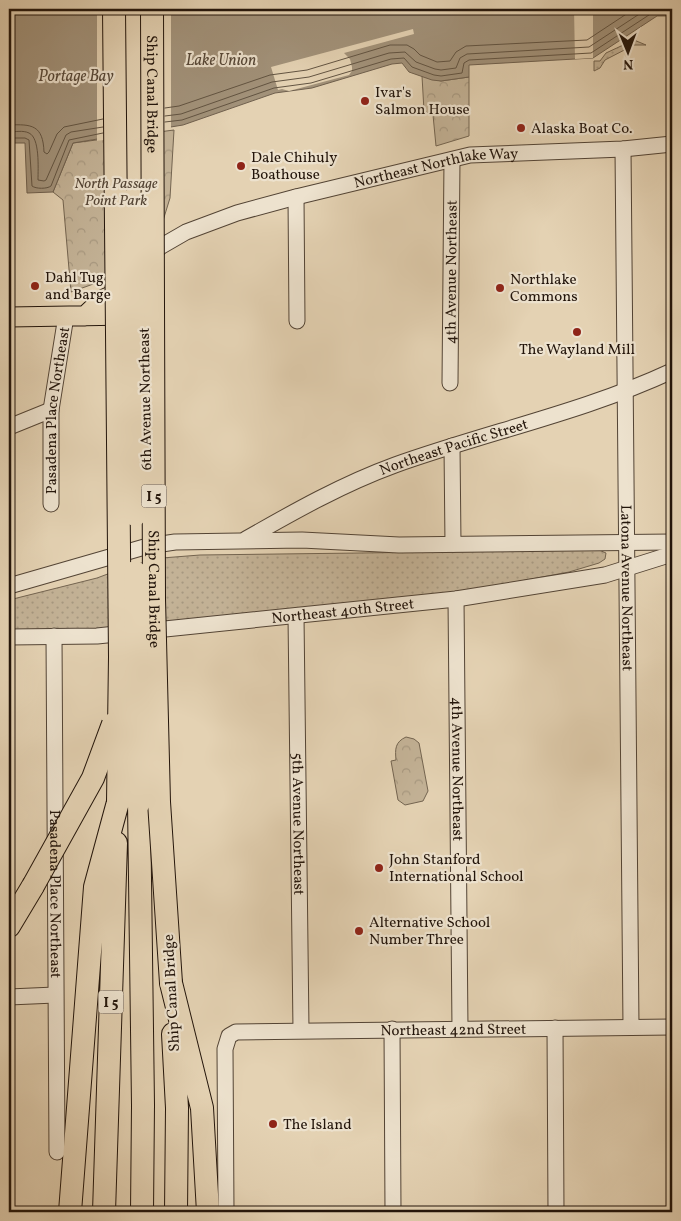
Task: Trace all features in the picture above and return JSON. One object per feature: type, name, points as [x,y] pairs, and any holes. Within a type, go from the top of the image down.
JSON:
[{"type":"highway","name":"I 5","points":[[104,1207],[128,803],[120,657],[114,9]]},
{"type":"highway","name":"Ship Canal Bridge","points":[[128,803],[135,587],[132,9]]},
{"type":"highway","name":"Ship Canal Bridge","points":[[152,9],[154,599],[159,802],[177,1108],[176,1212]]},
{"type":"highway","points":[[9,926],[93,778],[112,729],[125,665],[135,587]]},
{"type":"highway","points":[[72,1208],[95,887],[128,803]]},
{"type":"highway","points":[[128,803],[143,1105],[142,1212]]},
{"type":"highway","points":[[171,983],[202,1108],[208,1212]]},
{"type":"main road","points":[[76,316],[102,300],[143,281]]},
{"type":"main road","points":[[9,316],[144,315]]},
{"type":"main road","name":"6th Avenue Northeast","points":[[144,315],[148,546]]},
{"type":"main road","points":[[76,316],[144,346]]},
{"type":"street","name":"Northeast Northlake Way","points":[[143,281],[144,271],[153,253],[177,236],[205,224],[296,197],[470,156],[623,149],[672,144]]},
{"type":"street","name":"Latona Avenue Northeast","points":[[623,149],[631,1027]]},
{"type":"street","name":"4th Avenue Northeast","points":[[450,383],[452,160]]},
{"type":"street","points":[[296,197],[297,321]]},
{"type":"street","name":"6th Avenue Northeast","points":[[143,281],[144,315]]},
{"type":"street","name":"Pasadena Place Northeast","points":[[51,504],[51,410],[76,316]]},
{"type":"street","name":"Northeast Pacific Street","points":[[243,540],[338,489],[388,467],[626,390],[672,371]]},
{"type":"street","points":[[9,427],[51,410]]},
{"type":"street","points":[[452,446],[453,544]]},
{"type":"street","points":[[9,586],[148,546],[175,542],[310,540],[399,545],[672,542]]},
{"type":"street","name":"Northeast 40th Street","points":[[9,637],[97,636],[456,599],[605,575],[672,554]]},
{"type":"street","name":"4th Avenue Northeast","points":[[456,599],[460,1029]]},
{"type":"street","name":"5th Avenue Northeast","points":[[296,616],[301,1030]]},
{"type":"street","name":"Pasadena Place Northeast","points":[[54,636],[57,1152]]},
{"type":"street","points":[[9,997],[55,995]]},
{"type":"street","name":"Northeast 42nd Street","points":[[226,1212],[224,1049],[229,1036],[236,1032],[672,1027]]},
{"type":"street","points":[[555,1028],[556,1212]]},
{"type":"street","points":[[392,1029],[393,1212]]},
{"type":"green space","points":[[634,40],[646,45],[634,45],[605,60],[600,68],[594,71],[594,61],[600,61],[606,53]]},
{"type":"green space","points":[[422,76],[441,81],[469,77],[469,136],[436,146],[433,115],[424,111]]},
{"type":"green space","name":"North Passage Point Park","points":[[174,130],[170,198],[153,253],[110,278],[71,292],[63,200],[53,192],[73,143]]},
{"type":"green space","points":[[599,550],[606,553],[605,559],[599,563],[569,572],[472,590],[98,629],[9,631],[9,600],[97,578],[129,566],[162,558],[200,555]]},
{"type":"green space","points":[[406,737],[414,739],[419,743],[428,791],[423,801],[405,805],[398,800],[391,761],[396,760],[397,746]]},
{"type":"water","points":[[9,9],[672,9],[672,16],[657,16],[593,58],[469,65],[469,77],[441,81],[409,72],[402,63],[392,64],[312,88],[275,93],[183,125],[73,143],[53,192],[27,193],[25,143],[9,143]]},
{"type":"pier","points":[[97,9],[171,9],[171,129],[97,141]]},
{"type":"pier","points":[[574,9],[593,9],[593,58],[575,59]]},
{"type":"pier","points":[[413,29],[414,34],[344,53],[350,59],[352,67],[349,75],[289,91],[278,90],[271,67]]},
{"type":"place","name":"Ivar's Salmon House","points":[[365,101]]},
{"type":"place","name":"Alaska Boat Co.","points":[[521,128]]},
{"type":"place","name":"Dale Chihuly Boathouse","points":[[241,166]]},
{"type":"place","name":"Dahl Tug and Barge","points":[[35,286]]},
{"type":"place","name":"Northlake Commons","points":[[500,288]]},
{"type":"place","name":"The Wayland Mill","points":[[577,332]]},
{"type":"place","name":"John Stanford International School","points":[[379,868]]},
{"type":"place","name":"Alternative School Number Three","points":[[359,931]]},
{"type":"place","name":"The Island","points":[[273,1124]]},
{"type":"water label","name":"Lake Union","points":[[221,59]]},
{"type":"water label","name":"Portage Bay","points":[[76,75]]}]
